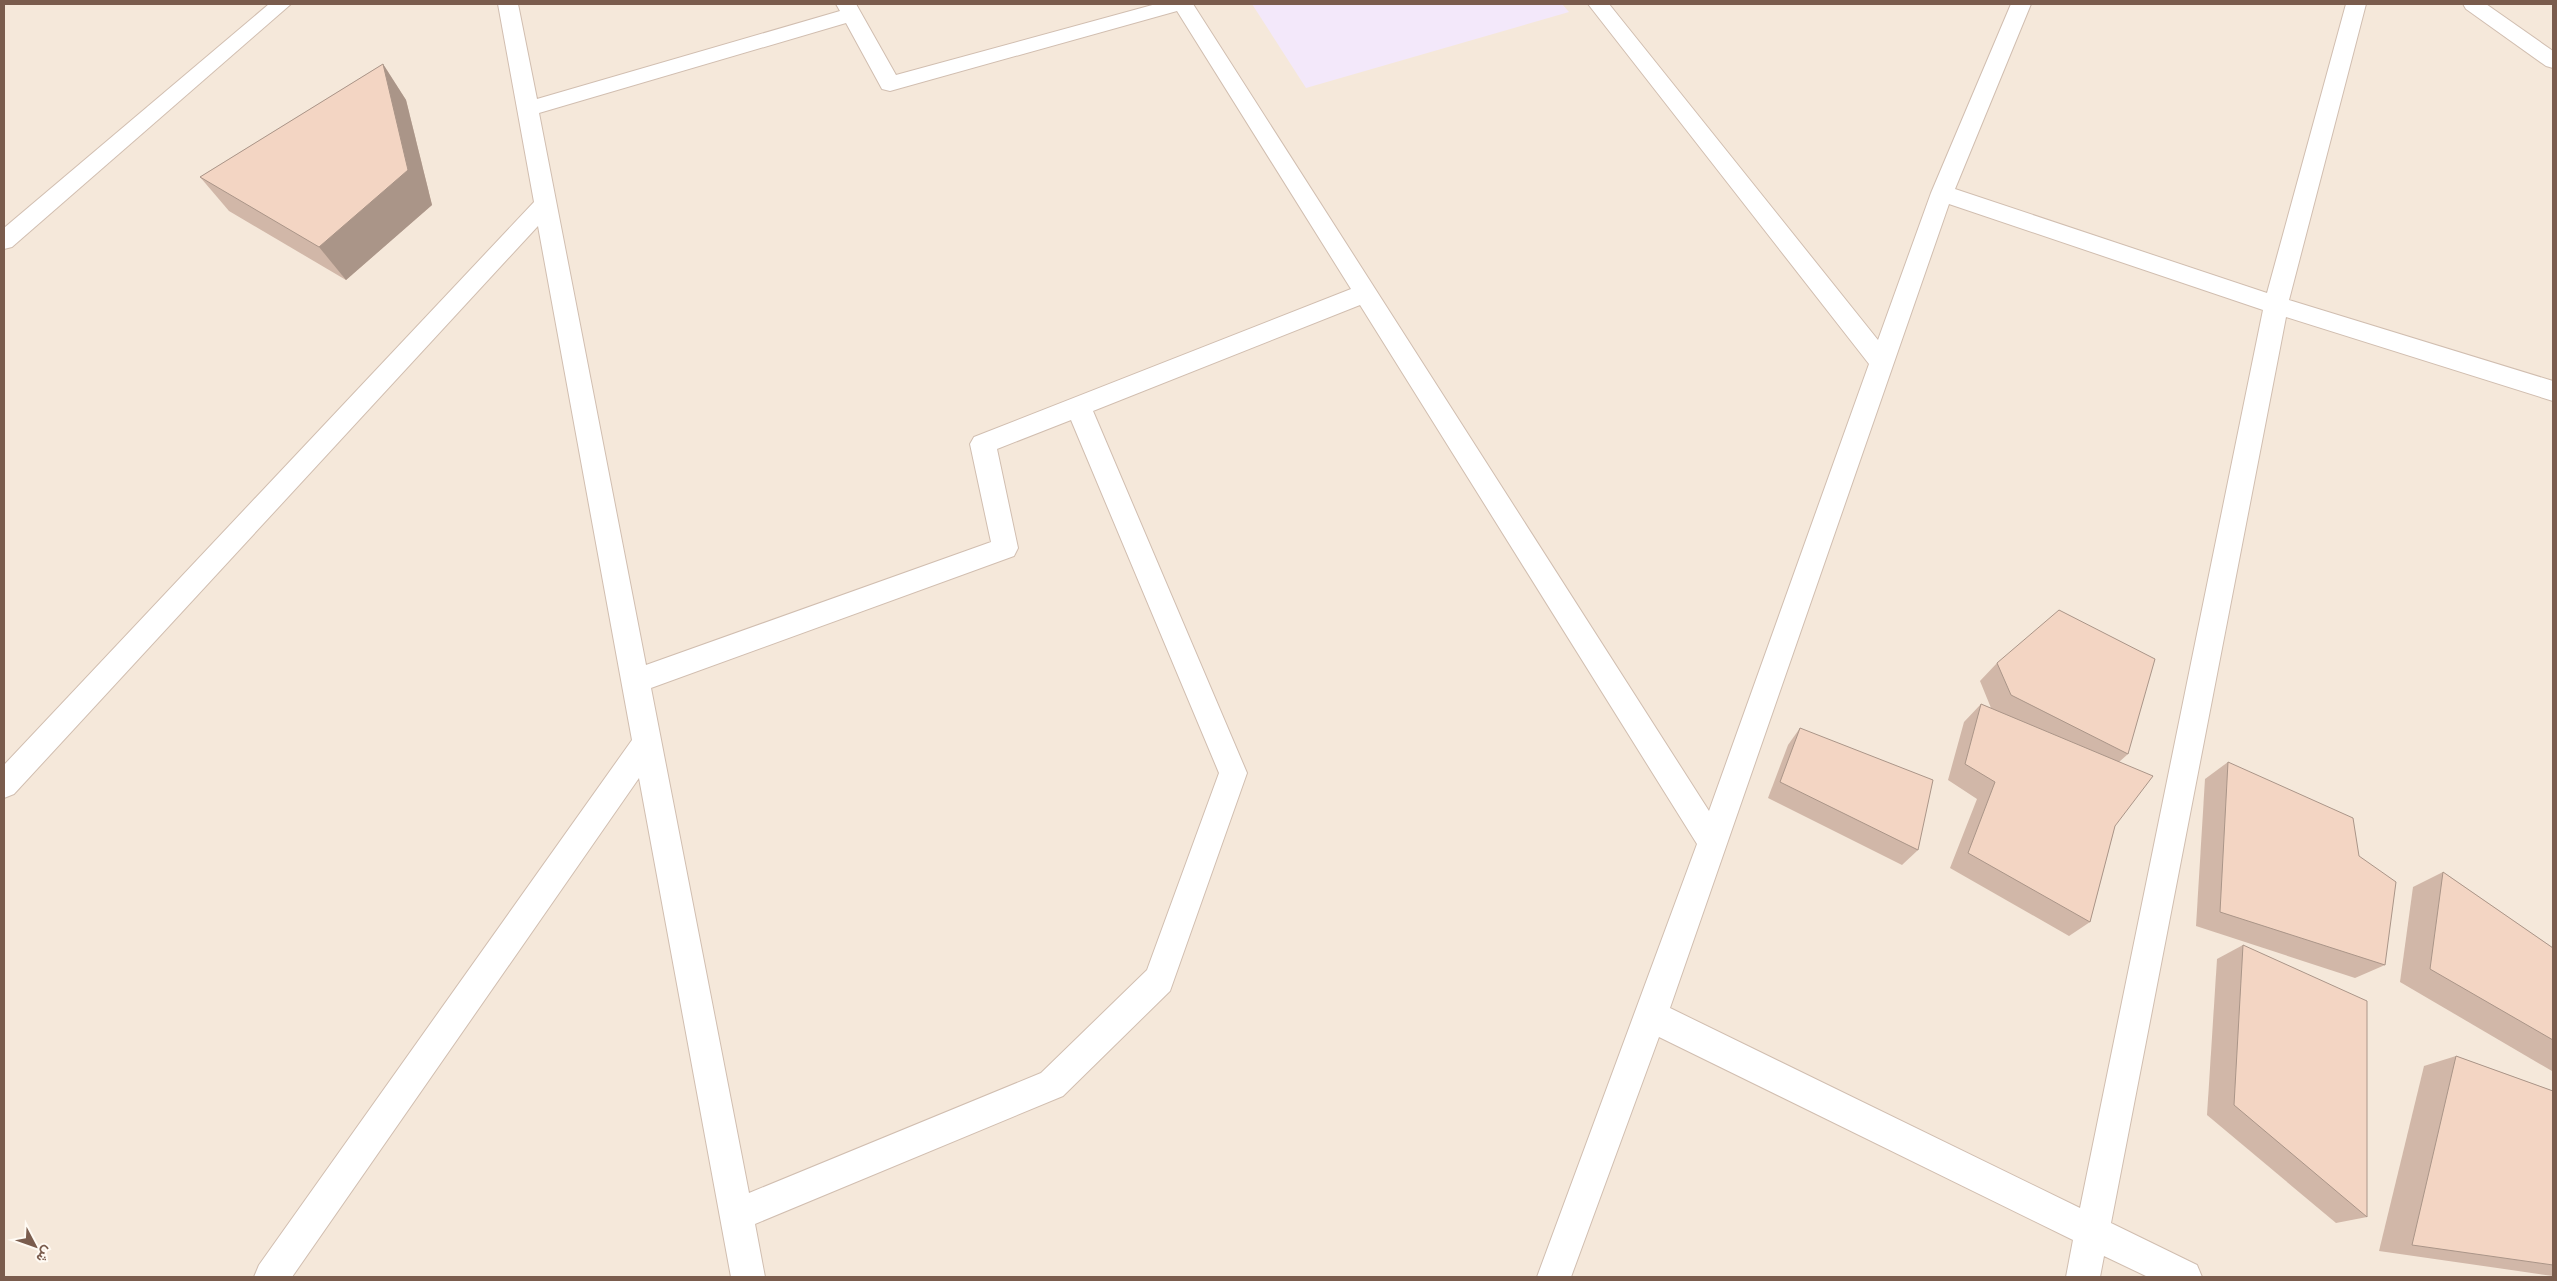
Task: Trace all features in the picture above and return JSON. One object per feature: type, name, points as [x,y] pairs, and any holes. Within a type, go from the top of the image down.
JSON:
[{"type":"street","points":[[4,240],[281,4]]},
{"type":"street","points":[[508,4],[748,1277]]},
{"type":"street","points":[[528,109],[849,9],[890,84],[1179,4]]},
{"type":"street","points":[[1183,4],[1712,842]]},
{"type":"street","points":[[1598,4],[1882,363]]},
{"type":"street","points":[[1554,1277],[1651,1016],[1942,193],[2021,4]]},
{"type":"street","points":[[2083,1277],[2276,305],[2356,4]]},
{"type":"street","points":[[2473,4],[2553,61]]},
{"type":"street","points":[[1942,193],[2276,305],[2553,391]]},
{"type":"street","points":[[4,785],[546,203]]},
{"type":"street","points":[[635,681],[1006,548],[983,444],[1366,293]]},
{"type":"street","points":[[736,1215],[1052,1085],[1159,980],[1233,773],[1078,406]]},
{"type":"street","points":[[271,1277],[647,743]]},
{"type":"street","points":[[1651,1016],[2185,1277]]},
{"type":"shaded area","points":[[4,4],[2553,4],[2553,1277],[4,1277]]},
{"type":"shaded area","points":[[1252,4],[1562,4],[1569,12],[1306,88]]},
{"type":"building","points":[[383,64],[408,170],[319,247],[200,177]]},
{"type":"building","points":[[2059,610],[2155,659],[2128,754],[2011,695],[1997,663]]},
{"type":"building","points":[[1981,704],[2153,776],[2115,826],[2090,922],[1968,853],[1995,782],[1965,764]]},
{"type":"building","points":[[1800,728],[1933,780],[1918,850],[1780,782]]},
{"type":"building","points":[[2228,762],[2353,818],[2359,856],[2396,882],[2385,965],[2220,912]]},
{"type":"building","points":[[2443,872],[2553,948],[2553,1040],[2430,969]]},
{"type":"building","points":[[2243,945],[2367,1001],[2367,1217],[2234,1105]]},
{"type":"building","points":[[2456,1056],[2553,1091],[2553,1265],[2412,1245]]}]
